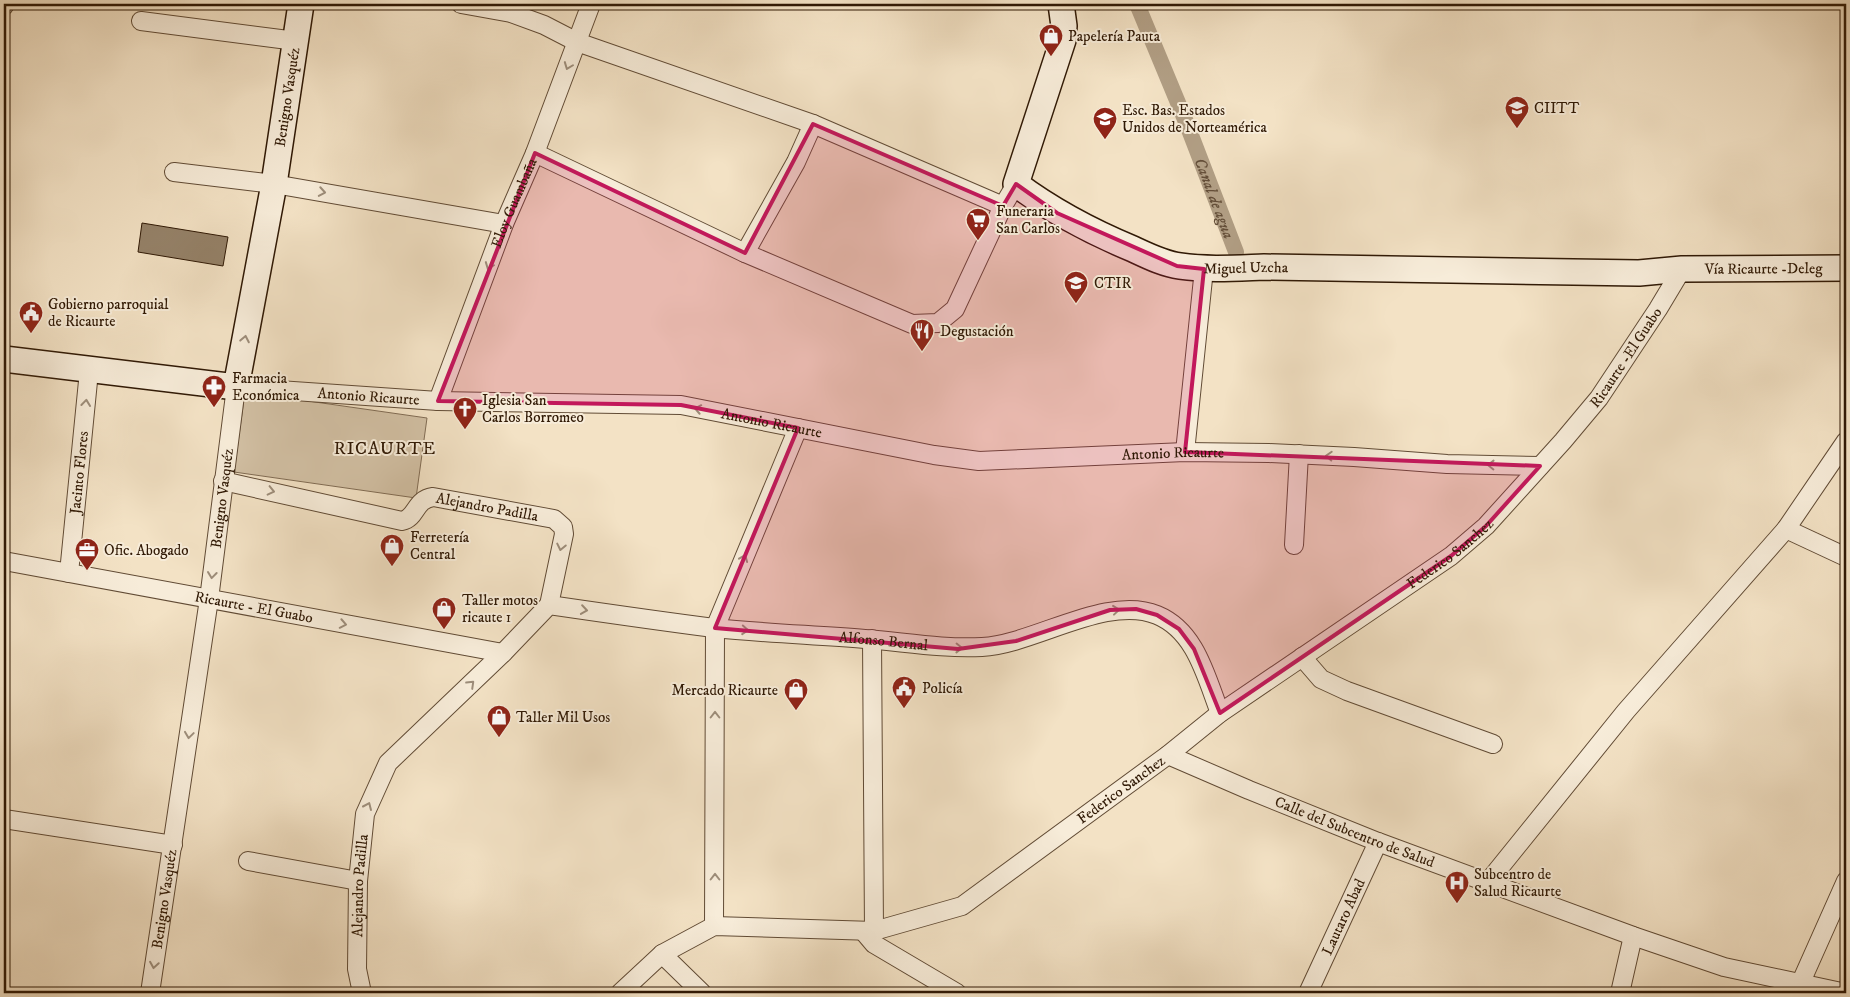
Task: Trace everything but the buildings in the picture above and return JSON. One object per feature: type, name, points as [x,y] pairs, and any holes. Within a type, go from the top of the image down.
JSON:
[{"type":"main road","name":"Benigno Vasquéz","points":[[236,387],[274,184],[301,4]]},
{"type":"main road","points":[[1016,184],[1063,40],[1064,26],[1061,4]]},
{"type":"main road","name":"Miguel Uzcha","points":[[1016,184],[1057,213],[1111,240],[1150,257],[1177,266],[1204,269],[1264,267],[1639,273],[1682,269]]},
{"type":"main road","name":"Vía Ricaurte -Deleg","points":[[1682,269],[1846,268]]},
{"type":"main road","name":"Antonio Ricaurte","points":[[4,359],[90,371],[236,387]]},
{"type":"street","points":[[461,4],[511,13],[544,25],[577,42],[813,124],[1003,206]]},
{"type":"street","name":"Eloy Guambaña","points":[[438,401],[504,224],[535,153],[591,4]]},
{"type":"street","points":[[141,21],[296,40]]},
{"type":"street","points":[[746,253],[796,162],[813,124]]},
{"type":"street","points":[[535,153],[746,253],[912,324],[938,323],[954,309],[1003,206],[1016,184]]},
{"type":"street","points":[[174,172],[274,184],[504,224]]},
{"type":"street","points":[[1185,452],[1204,269]]},
{"type":"street","name":"Ricaurte -El Guabo","points":[[1563,441],[1599,398],[1682,269]]},
{"type":"street","name":"Jacinto Flores","points":[[69,573],[90,371]]},
{"type":"street","name":"Antonio Ricaurte","points":[[236,387],[438,401],[681,405],[934,455],[979,461],[1185,452],[1299,454],[1447,464],[1540,466]]},
{"type":"street","name":"Benigno Vasquéz","points":[[150,993],[209,599],[236,387]]},
{"type":"street","points":[[620,993],[662,954],[714,926],[715,628],[798,428]]},
{"type":"street","name":"Federico Sanchez","points":[[714,926],[869,931],[962,906],[1168,754],[1220,713],[1451,556],[1486,526],[1563,441]]},
{"type":"street","points":[[1488,882],[1626,711],[1786,529],[1846,441]]},
{"type":"street","points":[[1294,545],[1299,454]]},
{"type":"street","name":"Alejandro Padilla","points":[[223,481],[402,521],[410,518],[420,502],[433,497],[554,518],[563,527],[564,534],[549,605]]},
{"type":"street","points":[[1786,529],[1846,557]]},
{"type":"street","name":"Ricaurte - El Guabo","points":[[4,561],[503,653]]},
{"type":"street","points":[[503,653],[549,605]]},
{"type":"street","name":"Alfonso Bernal","points":[[549,605],[715,628],[872,639],[958,649],[986,647],[1016,641],[1110,610],[1136,609],[1157,615],[1179,629],[1194,649],[1206,674],[1220,713]]},
{"type":"street","points":[[872,639],[869,931],[874,944],[957,993]]},
{"type":"street","name":"Alejandro Padilla","points":[[362,993],[357,969],[358,881],[365,814],[388,763],[503,653]]},
{"type":"street","points":[[1302,657],[1321,679],[1347,691],[1493,744]]},
{"type":"street","name":"Calle del Subcentro de Salud","points":[[1168,754],[1249,790],[1378,842],[1633,936],[1724,968],[1801,982],[1846,993]]},
{"type":"street","points":[[4,819],[173,845]]},
{"type":"street","name":"Lautaro Abad","points":[[1308,993],[1378,842]]},
{"type":"street","points":[[248,861],[358,881]]},
{"type":"street","points":[[1801,982],[1846,881]]},
{"type":"street","points":[[1620,993],[1633,936]]},
{"type":"street","points":[[662,954],[702,993]]},
{"type":"highlighted area","points":[[813,124],[1003,206],[1016,184],[1057,213],[1177,266],[1204,269],[1185,452],[1540,466],[1486,526],[1451,556],[1220,713],[1194,649],[1179,629],[1157,615],[1136,609],[1110,610],[1016,641],[958,649],[715,628],[798,428],[681,405],[438,401],[535,153],[745,253]]},
{"type":"shaded area","points":[[245,392],[427,418],[416,498],[234,472]]},
{"type":"waterway","name":"Canal de agua","points":[[1137,4],[1186,122],[1236,252]]},
{"type":"place","name":"Papelería Pauta","points":[[1051,57]]},
{"type":"place","name":"CIITT","points":[[1517,129]]},
{"type":"place","name":"Esc. Bas. Estados Unidos de Norteamérica","points":[[1105,140]]},
{"type":"place","name":"Funeraria San Carlos","points":[[978,241]]},
{"type":"place","name":"CTIR","points":[[1076,304]]},
{"type":"place","name":"Gobierno parroquial de Ricaurte","points":[[31,334]]},
{"type":"place","name":"Degustación","points":[[922,352]]},
{"type":"place","name":"Farmacia Económica","points":[[214,408]]},
{"type":"place","name":"Iglesia San Carlos Borromeo","points":[[465,430]]},
{"type":"place","name":"Ferretería Central","points":[[392,567]]},
{"type":"place","name":"Ofic. Abogado","points":[[87,571]]},
{"type":"place","name":"Taller motos ricaute 1","points":[[444,630]]},
{"type":"place","name":"Policía","points":[[904,709]]},
{"type":"place","name":"Mercado Ricaurte","points":[[796,711]]},
{"type":"place","name":"Taller Mil Usos","points":[[499,738]]},
{"type":"place","name":"Subcentro de Salud Ricaurte","points":[[1457,904]]},
{"type":"district","name":"RICAURTE","points":[[385,448]]}]
